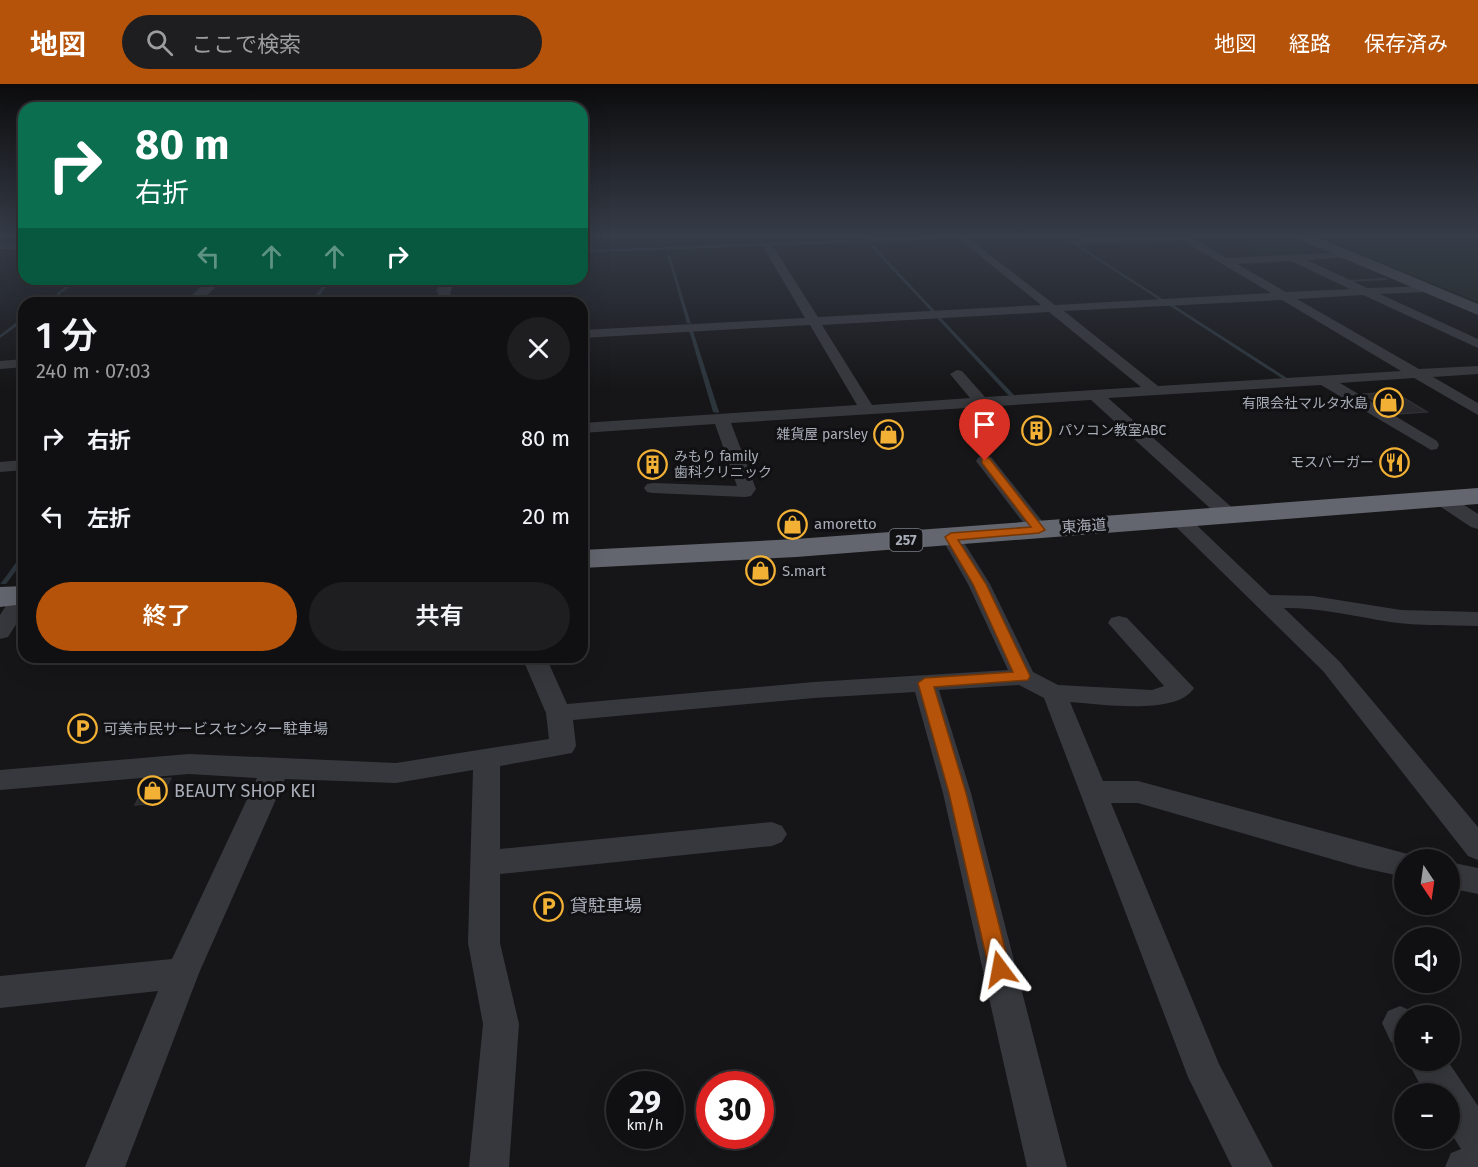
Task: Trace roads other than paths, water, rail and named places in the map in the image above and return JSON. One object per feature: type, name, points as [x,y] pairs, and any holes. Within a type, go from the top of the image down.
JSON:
[{"type":"highway","name":"東海道","points":[[588,559],[758,551],[1478,496]]},
{"type":"highway","points":[[0,597],[18,596]]},
{"type":"street","points":[[793,288],[868,410]]},
{"type":"street","points":[[1026,288],[1155,391]]},
{"type":"street","points":[[1269,288],[1478,410]]},
{"type":"street","points":[[1356,288],[1478,344]]},
{"type":"street","points":[[588,334],[1427,288],[1478,310]]},
{"type":"street","points":[[0,365],[18,364]]},
{"type":"street","points":[[588,428],[1478,370]]},
{"type":"street","points":[[957,374],[981,402]]},
{"type":"street","points":[[1324,380],[1431,445]]},
{"type":"street","points":[[1095,395],[1229,515]]},
{"type":"street","points":[[653,488],[745,492],[747,489],[721,419]]},
{"type":"street","points":[[985,461],[1039,530]]},
{"type":"street","points":[[0,466],[18,465]]},
{"type":"street","points":[[1442,499],[1478,523]]},
{"type":"street","points":[[1179,519],[1338,675],[1478,848]]},
{"type":"street","points":[[951,537],[979,584],[1023,676]]},
{"type":"street","points":[[1266,602],[1283,600],[1342,605],[1406,617],[1478,619]]},
{"type":"street","points":[[0,632],[18,604]]},
{"type":"street","points":[[559,713],[814,690],[1023,676],[1054,693],[1154,699],[1182,688],[1119,623]]},
{"type":"street","points":[[0,780],[189,764],[355,774],[396,773],[563,746],[559,713],[537,663]]},
{"type":"street","points":[[925,683],[957,793],[1047,1167]]},
{"type":"street","points":[[1054,693],[1206,1077],[1254,1167]]},
{"type":"street","points":[[487,758],[484,951],[501,1024],[489,1167]]},
{"type":"street","points":[[105,1167],[182,973],[270,779],[278,768]]},
{"type":"street","points":[[1093,792],[1138,792],[1359,855],[1394,863]]},
{"type":"street","points":[[485,863],[772,834]]},
{"type":"street","points":[[1460,877],[1478,881]]},
{"type":"street","points":[[0,992],[182,973]]},
{"type":"street","points":[[1460,1113],[1478,1139]]},
{"type":"street","points":[[1465,1167],[1478,1164]]},
{"type":"waterway","points":[[58,294],[67,288]]},
{"type":"waterway","points":[[192,297],[201,288]]},
{"type":"waterway","points":[[317,297],[323,288]]},
{"type":"waterway","points":[[437,292],[438,288]]},
{"type":"waterway","points":[[678,288],[689,323]]},
{"type":"waterway","points":[[911,288],[934,312]]},
{"type":"waterway","points":[[1143,288],[1162,300]]},
{"type":"waterway","points":[[1171,305],[1285,378]]},
{"type":"waterway","points":[[939,318],[1012,396]]},
{"type":"waterway","points":[[0,337],[18,324]]},
{"type":"waterway","points":[[691,331],[716,412]]},
{"type":"waterway","points":[[4,583],[18,563]]},
{"type":"place","name":"有限会社マルタ水島","points":[[1389,403]]},
{"type":"place","name":"パソコン教室ABC","points":[[1037,430]]},
{"type":"place","name":"雑貨屋 parsley","points":[[889,434]]},
{"type":"place","name":"モスバーガー","points":[[1395,462]]},
{"type":"place","name":"みもり family 歯科クリニック","points":[[653,464]]},
{"type":"place","name":"amoretto","points":[[793,524]]},
{"type":"place","name":"S.mart","points":[[761,571]]},
{"type":"place","name":"可美市民サービスセンター駐車場","points":[[82,729]]},
{"type":"place","name":"BEAUTY SHOP KEI","points":[[153,791]]},
{"type":"place","name":"貸駐車場","points":[[549,906]]}]
